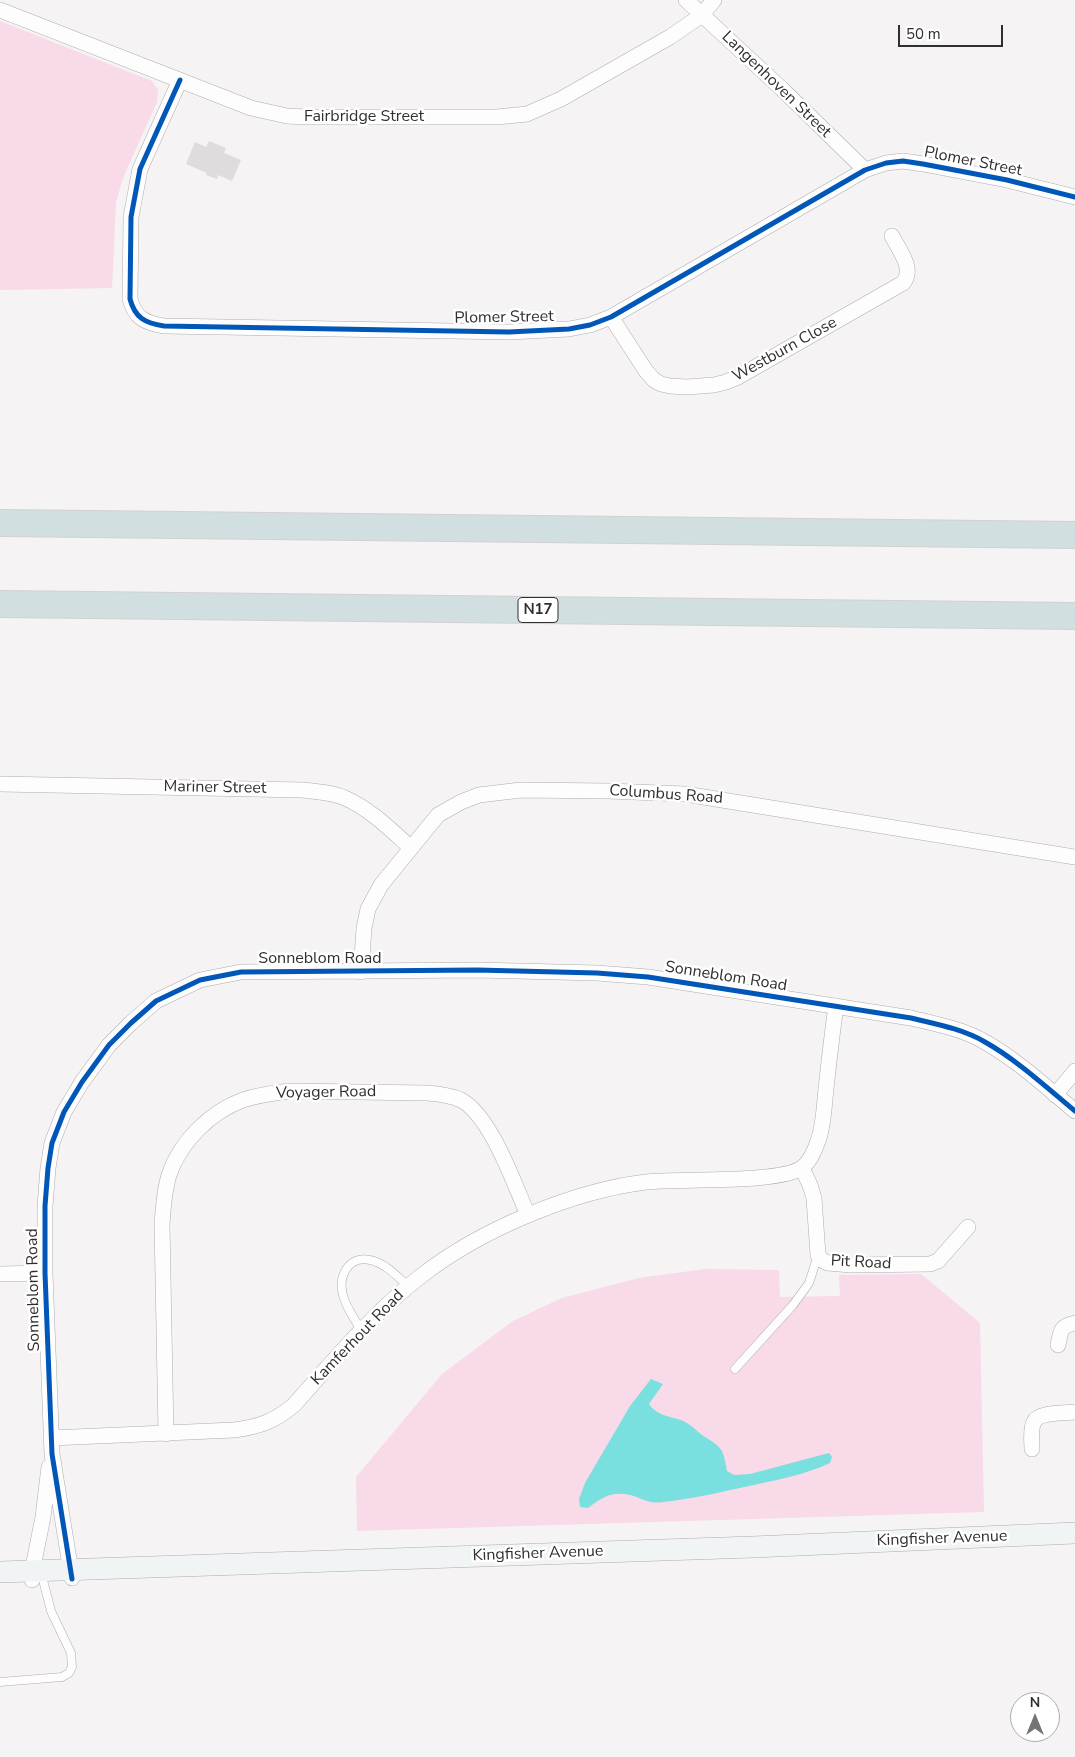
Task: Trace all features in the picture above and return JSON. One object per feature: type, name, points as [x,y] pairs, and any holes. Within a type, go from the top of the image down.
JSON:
[{"type":"highway","points":[[0,523],[1075,536]]},
{"type":"highway","name":"N17","points":[[0,604],[1075,616]]},
{"type":"street","name":"Langenhoven Street","points":[[686,0],[782,89],[865,170]]},
{"type":"street","name":"Fairbridge Street","points":[[0,10],[251,108],[287,116],[515,116],[536,110],[561,99],[670,37],[702,14],[714,0]]},
{"type":"street","name":"Plomer Street","points":[[180,80],[140,169],[131,217],[130,299],[133,310],[151,324],[164,326],[509,332],[569,329],[590,325],[611,317],[865,170],[886,163],[923,164],[1007,180],[1075,197]]},
{"type":"street","name":"Westburn Close","points":[[611,317],[646,371],[661,384],[687,387],[726,382],[843,318],[902,283],[907,278],[908,270],[892,236]]},
{"type":"street","name":"Mariner Street","points":[[0,784],[293,790],[328,793],[360,805],[411,848]]},
{"type":"street","name":"Columbus Road","points":[[361,972],[364,928],[368,909],[381,886],[438,815],[461,802],[479,795],[521,790],[685,794],[1075,857]]},
{"type":"street","name":"Sonneblom Road","points":[[72,1574],[63,1527],[51,1438],[45,1273],[45,1206],[52,1144],[64,1112],[82,1082],[109,1045],[156,1001],[200,980],[241,972],[477,970],[597,972],[648,977],[911,1018],[952,1028],[985,1042],[1075,1111]]},
{"type":"street","points":[[802,1168],[810,1158],[818,1142],[823,1121],[836,1006]]},
{"type":"street","points":[[1055,1095],[1075,1071]]},
{"type":"street","name":"Voyager Road","points":[[166,1434],[162,1225],[164,1199],[169,1175],[176,1159],[200,1127],[220,1112],[242,1101],[266,1094],[289,1091],[427,1093],[461,1100],[475,1110],[486,1124],[502,1155],[528,1215]]},
{"type":"street","name":"Kamferhout Road","points":[[51,1438],[166,1434],[253,1428],[281,1416],[294,1405],[361,1330],[408,1286],[450,1254],[528,1215],[582,1195],[647,1181],[759,1177],[791,1172],[802,1168]]},
{"type":"street","name":"Pit Road","points":[[802,1168],[814,1198],[818,1255],[828,1263],[851,1265],[930,1264],[938,1261],[968,1227]]},
{"type":"street","points":[[0,1274],[45,1273]]},
{"type":"street","points":[[1058,1345],[1061,1330],[1067,1325],[1075,1323]]},
{"type":"street","points":[[1032,1450],[1033,1423],[1035,1419],[1046,1415],[1075,1412]]},
{"type":"street","name":"Sonneblom Road","points":[[36,1577],[52,1454]]},
{"type":"street","name":"Kingfisher Avenue","points":[[0,1581],[72,1574],[1075,1533]]},
{"type":"street","name":"Kingfisher Avenue","points":[[72,1574],[1075,1544]]},
{"type":"street","name":"Kingfisher Avenue","points":[[0,1572],[36,1577]]},
{"type":"lane","points":[[735,1369],[793,1305],[809,1283],[818,1255]]},
{"type":"lane","points":[[361,1330],[343,1295],[342,1279],[346,1268],[356,1261],[369,1260],[384,1266],[408,1286]]},
{"type":"lane","points":[[0,1682],[62,1677],[72,1667],[71,1654],[36,1577]]},
{"type":"shaded area","points":[[0,21],[152,81],[158,90],[157,102],[123,178],[116,202],[112,288],[0,290]]},
{"type":"shaded area","points":[[705,1269],[779,1270],[780,1297],[840,1296],[839,1275],[921,1274],[980,1323],[984,1512],[357,1531],[356,1477],[442,1374],[513,1321],[562,1298],[639,1278]]},
{"type":"water","points":[[651,1379],[663,1384],[649,1404],[652,1408],[660,1413],[686,1422],[718,1446],[723,1452],[727,1471],[734,1475],[750,1474],[829,1453],[832,1457],[830,1463],[810,1471],[770,1482],[674,1501],[655,1502],[627,1494],[615,1494],[604,1497],[588,1508],[580,1507],[579,1499],[585,1483],[630,1406]]},
{"type":"building","points":[[209,141],[226,148],[224,153],[241,160],[232,181],[218,175],[217,179],[206,175],[207,173],[186,164],[195,142],[206,147]]},
{"type":"cycle path","points":[[180,80],[140,169],[131,217],[130,299],[138,315],[146,321],[164,326],[509,332],[569,329],[590,325],[611,317],[865,170],[886,163],[903,161],[923,164],[1007,180],[1075,197]]},
{"type":"cycle path","points":[[72,1579],[52,1454],[45,1273],[45,1206],[52,1143],[64,1112],[82,1082],[109,1045],[156,1001],[200,980],[241,972],[477,970],[597,973],[648,977],[911,1018],[959,1030],[977,1037],[1008,1057],[1075,1111]]}]
